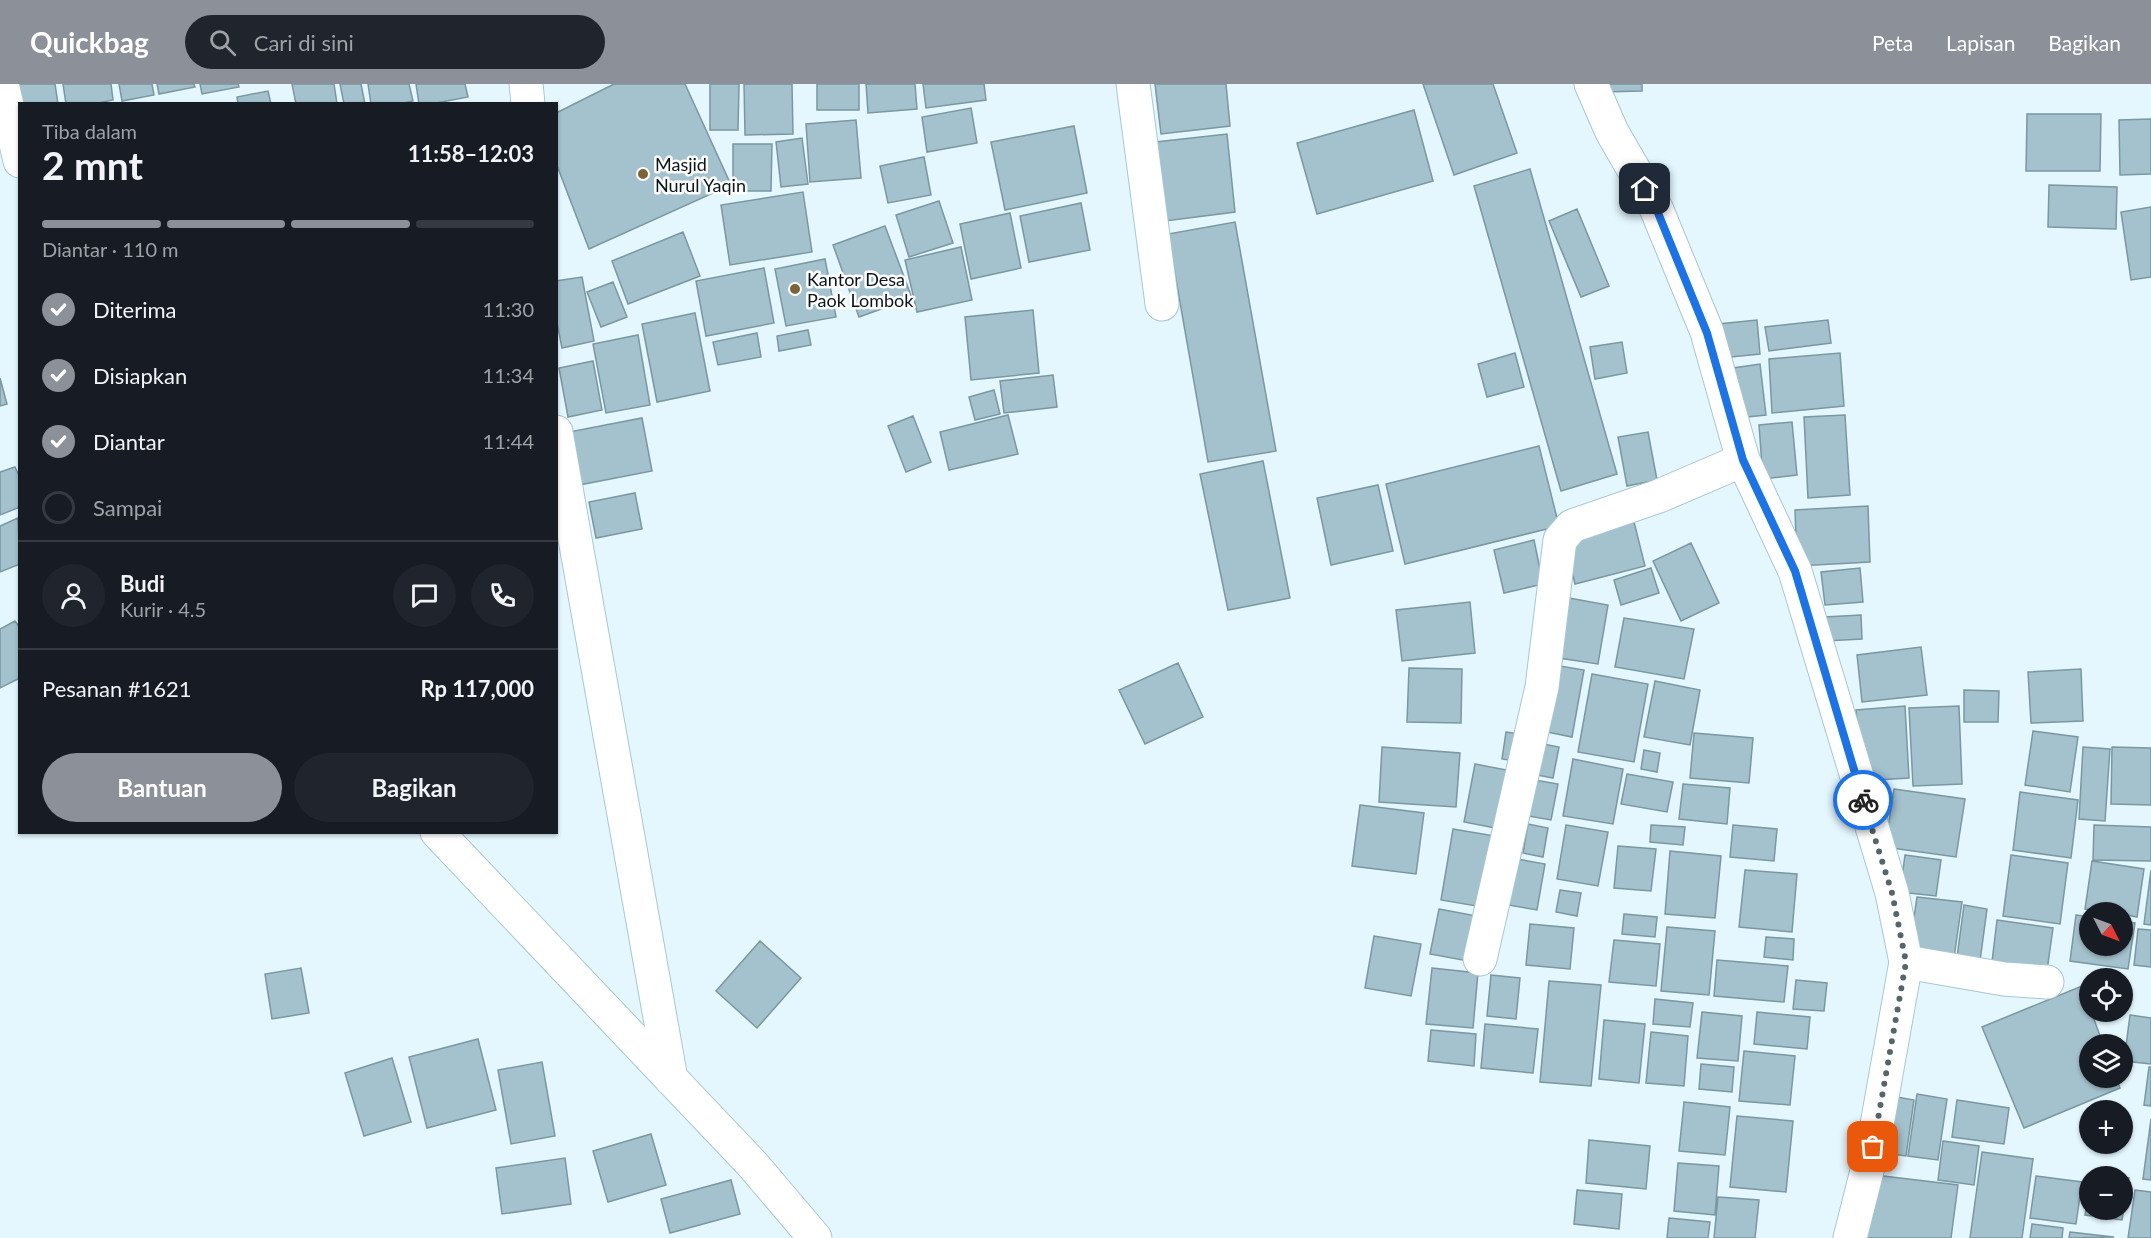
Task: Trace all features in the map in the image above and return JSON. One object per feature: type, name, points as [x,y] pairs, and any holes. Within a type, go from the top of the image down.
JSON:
[{"type":"street","points":[[2,84],[18,152]]},
{"type":"street","points":[[526,84],[528,102]]},
{"type":"street","points":[[1133,84],[1162,304]]},
{"type":"street","points":[[1591,84],[1612,132],[1656,208],[1703,322],[1743,460],[1795,571],[1892,893],[1906,962],[1873,1147],[1850,1238]]},
{"type":"street","points":[[558,443],[671,1079]]},
{"type":"street","points":[[1480,959],[1542,687],[1560,540],[1572,526],[1659,496],[1743,460]]},
{"type":"street","points":[[439,834],[753,1165],[815,1238]]},
{"type":"street","points":[[1906,962],[2004,979],[2047,982]]},
{"type":"building","points":[[11,84],[55,84],[58,102],[19,102]]},
{"type":"building","points":[[63,84],[111,84],[113,100],[66,102]]},
{"type":"building","points":[[119,84],[152,84],[154,95],[122,101]]},
{"type":"building","points":[[157,84],[194,84],[195,87],[159,94]]},
{"type":"building","points":[[200,84],[238,84],[239,87],[202,94]]},
{"type":"building","points":[[292,84],[334,84],[337,102],[296,102]]},
{"type":"building","points":[[340,84],[361,84],[365,102],[344,102]]},
{"type":"building","points":[[368,84],[409,84],[413,101],[371,102]]},
{"type":"building","points":[[416,84],[465,84],[468,97],[442,102],[419,102]]},
{"type":"building","name":"Masjid Nurul Yaqin","points":[[614,84],[685,84],[731,185],[589,249],[558,168],[558,112]]},
{"type":"building","points":[[710,84],[739,84],[738,130],[710,130]]},
{"type":"building","points":[[744,84],[792,84],[793,134],[745,135]]},
{"type":"building","points":[[817,84],[859,84],[859,110],[817,110]]},
{"type":"building","points":[[866,84],[915,84],[917,109],[868,113]]},
{"type":"building","points":[[923,84],[984,84],[986,100],[926,108]]},
{"type":"building","points":[[1155,84],[1226,84],[1230,126],[1161,134]]},
{"type":"building","points":[[1423,84],[1493,84],[1517,153],[1454,175]]},
{"type":"building","points":[[1601,84],[1642,84],[1642,91],[1602,92]]},
{"type":"building","points":[[268,91],[271,102],[238,102],[237,97]]},
{"type":"building","points":[[971,108],[977,143],[927,152],[922,117]]},
{"type":"building","points":[[1414,110],[1433,181],[1317,214],[1297,143]]},
{"type":"building","points":[[2027,114],[2101,114],[2100,171],[2026,171]]},
{"type":"building","points":[[2151,119],[2151,174],[2120,175],[2119,120]]},
{"type":"building","points":[[856,120],[861,178],[810,182],[806,124]]},
{"type":"building","points":[[1074,126],[1087,193],[1005,210],[991,142]]},
{"type":"building","points":[[1227,134],[1235,212],[1165,221],[1156,142]]},
{"type":"building","points":[[802,138],[808,184],[781,187],[776,142]]},
{"type":"building","points":[[733,144],[772,144],[771,191],[733,191]]},
{"type":"building","points":[[924,157],[931,195],[888,203],[880,166]]},
{"type":"building","points":[[1530,169],[1617,474],[1561,491],[1474,186]]},
{"type":"building","points":[[2049,185],[2117,187],[2116,229],[2048,227]]},
{"type":"building","points":[[803,192],[812,252],[730,265],[721,205]]},
{"type":"building","points":[[939,201],[953,243],[909,257],[896,215]]},
{"type":"building","points":[[1081,203],[1090,250],[1029,262],[1020,216]]},
{"type":"building","points":[[2151,207],[2151,277],[2131,280],[2121,212]]},
{"type":"building","points":[[1577,209],[1609,286],[1581,297],[1549,221]]},
{"type":"building","points":[[1010,213],[1021,268],[971,279],[960,224]]},
{"type":"building","points":[[1235,222],[1276,451],[1208,462],[1168,234]]},
{"type":"building","points":[[885,226],[912,298],[859,317],[833,245]]},
{"type":"building","points":[[683,232],[700,276],[628,304],[612,261]]},
{"type":"building","points":[[961,247],[972,300],[917,312],[905,260]]},
{"type":"building","points":[[825,259],[836,317],[786,326],[775,269]]},
{"type":"building","points":[[764,268],[774,323],[706,336],[696,281]]},
{"type":"building","points":[[582,277],[594,341],[562,348],[558,328],[558,281]]},
{"type":"building","points":[[613,282],[627,317],[601,327],[587,292]]},
{"type":"building","points":[[1033,310],[1039,373],[971,380],[965,317]]},
{"type":"building","points":[[695,313],[710,391],[657,402],[642,324]]},
{"type":"building","points":[[1757,320],[1760,354],[1721,358],[1718,324]]},
{"type":"building","points":[[1828,320],[1831,343],[1769,351],[1765,327]]},
{"type":"building","points":[[808,330],[811,345],[779,351],[777,336]]},
{"type":"building","points":[[757,333],[761,357],[718,365],[713,342]]},
{"type":"building","points":[[638,335],[650,405],[606,413],[593,344]]},
{"type":"building","points":[[1622,342],[1627,373],[1595,379],[1590,347]]},
{"type":"building","points":[[1515,353],[1524,387],[1487,397],[1478,364]]},
{"type":"building","points":[[1840,353],[1844,406],[1772,413],[1769,359]]},
{"type":"building","points":[[593,361],[602,410],[568,417],[559,368]]},
{"type":"building","points":[[1760,364],[1766,415],[1738,418],[1733,368]]},
{"type":"building","points":[[1053,375],[1057,407],[1004,413],[1000,381]]},
{"type":"building","points":[[0,378],[7,404],[0,406]]},
{"type":"building","points":[[994,390],[1000,414],[975,420],[969,397]]},
{"type":"building","points":[[1008,415],[1018,454],[949,470],[940,432]]},
{"type":"building","points":[[1845,415],[1850,495],[1808,498],[1804,417]]},
{"type":"building","points":[[913,416],[931,462],[906,472],[888,426]]},
{"type":"building","points":[[642,418],[652,471],[579,485],[569,432]]},
{"type":"building","points":[[1792,422],[1797,475],[1763,479],[1759,425]]},
{"type":"building","points":[[1648,432],[1657,480],[1627,486],[1618,437]]},
{"type":"building","points":[[1539,446],[1559,526],[1405,564],[1386,484]]},
{"type":"building","points":[[1263,461],[1290,598],[1228,610],[1200,474]]},
{"type":"building","points":[[15,467],[18,474],[18,508],[0,515],[0,472]]},
{"type":"building","points":[[1378,485],[1393,551],[1331,565],[1317,498]]},
{"type":"building","points":[[635,493],[642,529],[596,538],[589,502]]},
{"type":"building","points":[[1868,506],[1870,562],[1797,566],[1795,510]]},
{"type":"building","points":[[18,518],[18,565],[0,572],[0,526]]},
{"type":"building","points":[[1634,522],[1645,566],[1575,584],[1564,539]]},
{"type":"building","points":[[1534,540],[1543,584],[1504,593],[1494,550]]},
{"type":"building","points":[[1691,543],[1719,603],[1681,621],[1653,561]]},
{"type":"building","points":[[1651,568],[1659,593],[1621,605],[1614,580]]},
{"type":"building","points":[[1860,568],[1863,602],[1825,605],[1821,572]]},
{"type":"building","points":[[1569,598],[1608,605],[1598,664],[1559,658]]},
{"type":"building","points":[[1470,602],[1475,653],[1402,661],[1396,610]]},
{"type":"building","points":[[1861,615],[1862,639],[1825,641],[1824,617]]},
{"type":"building","points":[[1624,618],[1694,629],[1684,679],[1615,667]]},
{"type":"building","points":[[15,621],[18,625],[18,679],[0,688],[0,629]]},
{"type":"building","points":[[1921,647],[1927,695],[1862,702],[1857,655]]},
{"type":"building","points":[[1178,663],[1203,717],[1145,744],[1119,690]]},
{"type":"building","points":[[1554,665],[1584,670],[1572,737],[1542,731]]},
{"type":"building","points":[[1409,668],[1462,669],[1461,723],[1407,722]]},
{"type":"building","points":[[2081,669],[2083,721],[2031,723],[2028,672]]},
{"type":"building","points":[[1592,674],[1648,684],[1634,762],[1578,752]]},
{"type":"building","points":[[1655,681],[1700,690],[1690,745],[1644,737]]},
{"type":"building","points":[[1964,690],[1999,691],[1998,722],[1964,722]]},
{"type":"building","points":[[1905,706],[1909,778],[1861,781],[1856,710]]},
{"type":"building","points":[[1959,706],[1962,784],[1913,786],[1909,708]]},
{"type":"building","points":[[2033,731],[2078,737],[2070,792],[2025,785]]},
{"type":"building","points":[[1506,732],[1526,735],[1521,762],[1502,759]]},
{"type":"building","points":[[1694,733],[1753,738],[1749,783],[1690,778]]},
{"type":"building","points":[[1538,743],[1559,747],[1553,778],[1532,774]]},
{"type":"building","points":[[1382,747],[1460,753],[1456,807],[1379,802]]},
{"type":"building","points":[[2083,747],[2110,749],[2105,821],[2079,819]]},
{"type":"building","points":[[2112,747],[2151,748],[2151,805],[2111,804]]},
{"type":"building","points":[[1644,750],[1660,753],[1657,772],[1641,769]]},
{"type":"building","points":[[1573,759],[1623,769],[1613,824],[1563,816]]},
{"type":"building","points":[[1475,764],[1517,772],[1506,830],[1464,822]]},
{"type":"building","points":[[1627,774],[1673,782],[1667,812],[1621,804]]},
{"type":"building","points":[[1529,779],[1558,784],[1551,820],[1523,815]]},
{"type":"building","points":[[1683,784],[1730,788],[1727,824],[1679,819]]},
{"type":"building","points":[[1894,789],[1965,799],[1956,857],[1885,847]]},
{"type":"building","points":[[2020,792],[2078,800],[2071,858],[2013,850]]},
{"type":"building","points":[[1360,805],[1424,813],[1416,874],[1352,866]]},
{"type":"building","points":[[1528,824],[1548,828],[1543,857],[1523,853]]},
{"type":"building","points":[[1566,825],[1608,832],[1598,886],[1557,879]]},
{"type":"building","points":[[1651,825],[1685,827],[1683,845],[1650,842]]},
{"type":"building","points":[[1733,825],[1777,829],[1774,861],[1730,857]]},
{"type":"building","points":[[2094,825],[2151,827],[2151,861],[2093,860]]},
{"type":"building","points":[[1453,829],[1501,837],[1488,908],[1441,900]]},
{"type":"building","points":[[1618,846],[1656,849],[1651,891],[1614,888]]},
{"type":"building","points":[[1670,851],[1721,856],[1715,918],[1665,914]]},
{"type":"building","points":[[1905,855],[1941,860],[1936,896],[1900,892]]},
{"type":"building","points":[[2011,855],[2068,863],[2060,924],[2003,916]]},
{"type":"building","points":[[1517,859],[1545,864],[1537,910],[1508,905]]},
{"type":"building","points":[[2092,861],[2144,869],[2137,917],[2133,916],[2133,902],[2086,902]]},
{"type":"building","points":[[1745,870],[1797,874],[1792,932],[1739,927]]},
{"type":"building","points":[[2151,870],[2151,925],[2144,924]]},
{"type":"building","points":[[1560,890],[1581,893],[1577,916],[1556,912]]},
{"type":"building","points":[[1917,897],[1962,902],[1954,958],[1909,951]]},
{"type":"building","points":[[1964,905],[1987,909],[1980,961],[1957,957]]},
{"type":"building","points":[[1439,909],[1482,917],[1473,962],[1430,954]]},
{"type":"building","points":[[1624,914],[1657,917],[1655,937],[1622,934]]},
{"type":"building","points":[[2076,915],[2079,915],[2079,956],[2130,956],[2128,968],[2070,961]]},
{"type":"building","points":[[1997,920],[2053,928],[2046,978],[1991,970]]},
{"type":"building","points":[[1530,924],[1574,928],[1570,969],[1526,965]]},
{"type":"building","points":[[1667,927],[1715,931],[1709,995],[1661,991]]},
{"type":"building","points":[[2138,929],[2151,930],[2151,967],[2134,965]]},
{"type":"building","points":[[1374,936],[1421,944],[1411,996],[1365,988]]},
{"type":"building","points":[[1766,937],[1794,939],[1793,960],[1764,957]]},
{"type":"building","points":[[1614,940],[1660,944],[1656,986],[1609,982]]},
{"type":"building","points":[[760,941],[801,978],[757,1028],[716,991]]},
{"type":"building","points":[[1717,960],[1788,966],[1784,1002],[1714,996]]},
{"type":"building","points":[[301,968],[309,1013],[272,1019],[265,974]]},
{"type":"building","points":[[1432,968],[1478,973],[1473,1028],[1426,1024]]},
{"type":"building","points":[[1491,975],[1520,978],[1516,1019],[1487,1016]]},
{"type":"building","points":[[1796,980],[1827,983],[1824,1011],[1793,1009]]},
{"type":"building","points":[[1549,981],[1601,985],[1591,1086],[1540,1082]]},
{"type":"building","points":[[2079,987],[2079,1022],[2095,1022],[2099,1034],[2079,1034],[2079,1088],[2120,1088],[2091,1100],[2079,1100],[2079,1105],[2024,1128],[1982,1027]]},
{"type":"building","points":[[1655,999],[1693,1003],[1690,1027],[1653,1024]]},
{"type":"building","points":[[1702,1012],[1742,1016],[1738,1061],[1697,1058]]},
{"type":"building","points":[[1757,1012],[1810,1017],[1807,1049],[1754,1044]]},
{"type":"building","points":[[2133,1015],[2151,1018],[2151,1064],[2133,1062],[2133,1034],[2128,1034],[2129,1022],[2133,1022]]},
{"type":"building","points":[[1604,1020],[1645,1024],[1639,1083],[1599,1079]]},
{"type":"building","points":[[1485,1024],[1538,1029],[1533,1073],[1481,1068]]},
{"type":"building","points":[[1431,1030],[1476,1034],[1474,1066],[1428,1061]]},
{"type":"building","points":[[1651,1032],[1688,1036],[1684,1086],[1646,1083]]},
{"type":"building","points":[[478,1039],[496,1110],[427,1128],[409,1057]]},
{"type":"building","points":[[1744,1051],[1795,1056],[1790,1105],[1739,1101]]},
{"type":"building","points":[[392,1058],[411,1122],[364,1136],[345,1073]]},
{"type":"building","points":[[542,1062],[555,1136],[511,1144],[498,1070]]},
{"type":"building","points":[[1701,1064],[1734,1067],[1732,1092],[1699,1089]]},
{"type":"building","points":[[2149,1067],[2151,1067],[2151,1106],[2144,1105]]},
{"type":"building","points":[[1917,1094],[1947,1099],[1938,1160],[1908,1156]]},
{"type":"building","points":[[1886,1095],[1914,1100],[1906,1156],[1878,1152]]},
{"type":"building","points":[[1957,1100],[2009,1108],[2004,1144],[1952,1137]]},
{"type":"building","points":[[1684,1102],[1730,1107],[1725,1155],[1679,1151]]},
{"type":"building","points":[[1737,1116],[1793,1121],[1786,1192],[1730,1187]]},
{"type":"building","points":[[2151,1119],[2151,1180],[2143,1179]]},
{"type":"building","points":[[651,1134],[666,1185],[608,1202],[593,1151]]},
{"type":"building","points":[[1589,1140],[1650,1146],[1646,1189],[1586,1183]]},
{"type":"building","points":[[1943,1141],[1979,1146],[1974,1185],[1938,1180]]},
{"type":"building","points":[[1982,1152],[2033,1159],[2022,1238],[1970,1238]]},
{"type":"building","points":[[565,1158],[571,1204],[502,1214],[496,1168]]},
{"type":"building","points":[[1678,1163],[1719,1166],[1715,1215],[1674,1211]]},
{"type":"building","points":[[1875,1175],[1958,1185],[1951,1238],[1866,1238]]},
{"type":"building","points":[[2036,1176],[2079,1182],[2076,1224],[2030,1218]]},
{"type":"building","points":[[731,1180],[740,1214],[670,1233],[661,1199]]},
{"type":"building","points":[[1577,1190],[1622,1194],[1619,1229],[1574,1224]]},
{"type":"building","points":[[2135,1190],[2151,1192],[2151,1238],[2128,1238],[2131,1220],[2133,1220]]},
{"type":"building","points":[[1718,1197],[1759,1200],[1755,1238],[1714,1238]]},
{"type":"building","points":[[1669,1218],[1710,1222],[1708,1238],[1667,1238]]},
{"type":"building","points":[[2032,1224],[2063,1228],[2062,1238],[2030,1238]]},
{"type":"building","points":[[2070,1232],[2114,1237],[2069,1238]]},
{"type":"way so far","points":[[1863,800],[1892,893],[1906,962],[1873,1147]]},
{"type":"place","name":"Masjid Nurul Yaqin","points":[[643,174]]},
{"type":"place","name":"Kantor Desa Paok Lombok","points":[[795,289]]},
{"type":"route","points":[[1645,189],[1656,208],[1707,333],[1743,460],[1795,571],[1863,800]]}]
